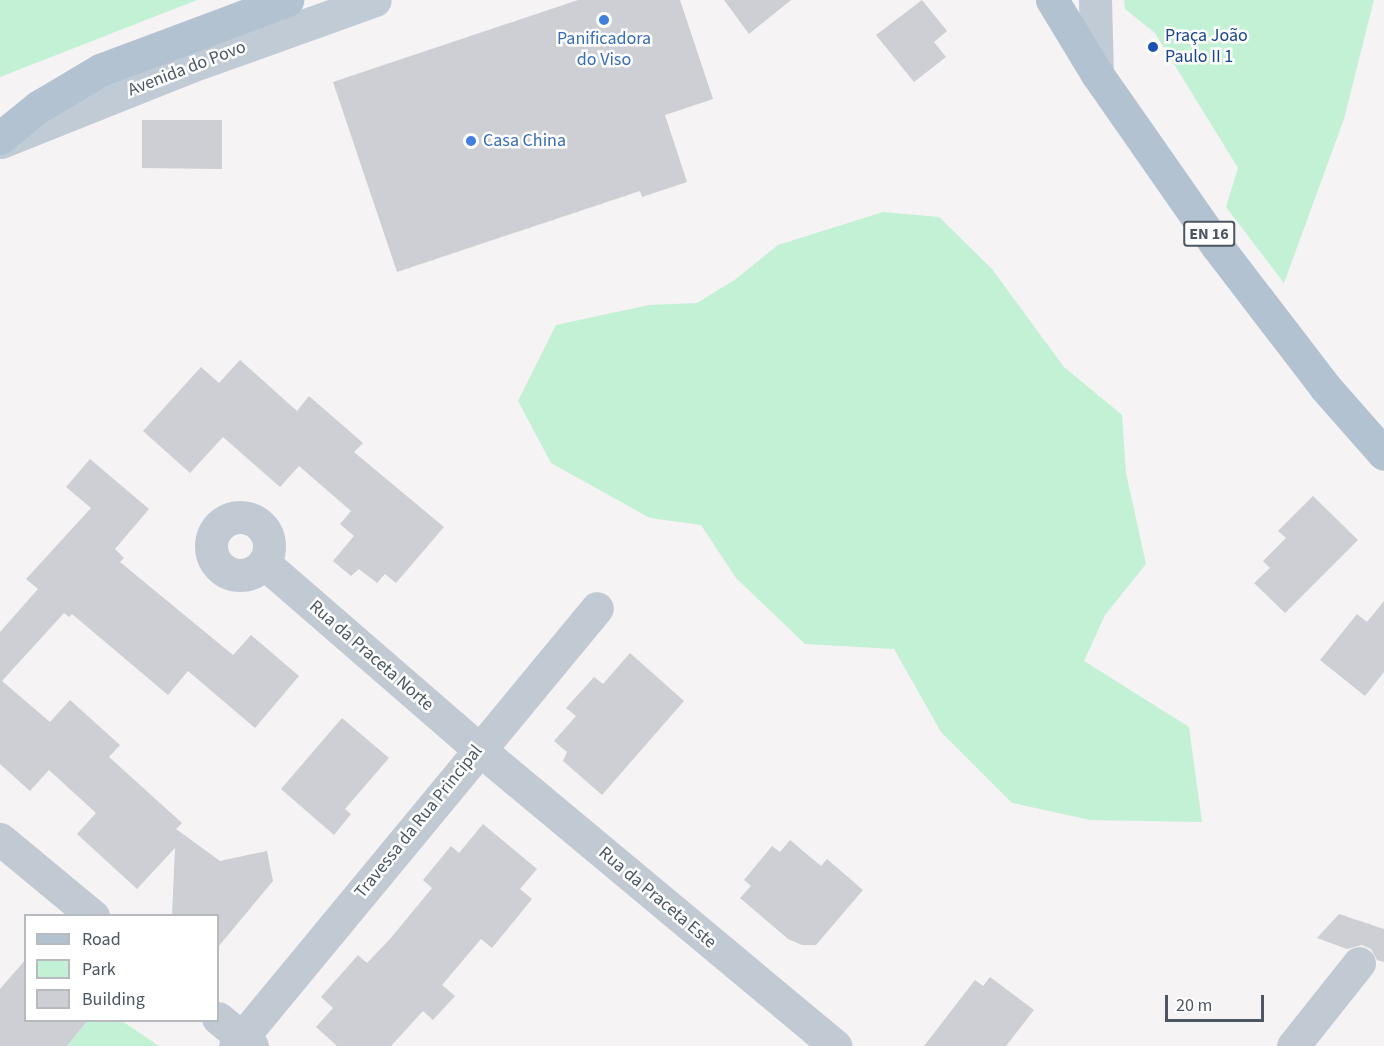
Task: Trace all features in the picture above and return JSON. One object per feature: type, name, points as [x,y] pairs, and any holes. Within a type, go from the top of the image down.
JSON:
[{"type":"main road","points":[[0,140],[38,107],[100,70],[287,0]]},
{"type":"main road","name":"EN 16","points":[[1052,0],[1097,74],[1217,246],[1325,387],[1384,454]]},
{"type":"street","name":"Avenida do Povo","points":[[0,140],[191,66],[375,0]]},
{"type":"street","points":[[1095,0],[1097,74]]},
{"type":"street","name":"Rua da Praceta Norte","points":[[264,563],[479,749]]},
{"type":"street","name":"Travessa da Rua Principal","points":[[243,1043],[479,749],[597,608]]},
{"type":"street","name":"Rua da Praceta Este","points":[[479,749],[835,1046]]},
{"type":"street","points":[[0,839],[92,914]]},
{"type":"street","points":[[1293,1046],[1359,963]]},
{"type":"street","points":[[219,1019],[243,1043]]},
{"type":"green space","points":[[0,0],[197,0],[0,77]]},
{"type":"green space","points":[[1124,0],[1374,0],[1344,119],[1284,283],[1226,207],[1238,168],[1155,33],[1125,9]]},
{"type":"green space","points":[[883,212],[939,217],[992,269],[1064,367],[1122,415],[1126,473],[1146,564],[1105,615],[1084,661],[1189,727],[1202,822],[1090,820],[1012,803],[941,732],[894,649],[805,644],[736,578],[701,525],[650,518],[551,463],[518,401],[556,325],[649,305],[697,303],[736,279],[778,245]]},
{"type":"green space","points":[[86,1022],[123,1022],[159,1046],[67,1046]]},
{"type":"building","name":"Casa China","points":[[578,0],[680,0],[713,99],[665,115],[687,182],[642,197],[640,191],[397,272],[333,82]]},
{"type":"building","points":[[724,0],[791,0],[749,34]]},
{"type":"building","points":[[922,0],[947,31],[934,42],[946,57],[914,82],[876,35]]},
{"type":"building","points":[[142,120],[222,120],[222,169],[142,168]]},
{"type":"building","points":[[240,360],[297,411],[309,396],[363,443],[354,452],[444,527],[396,583],[385,574],[377,583],[359,569],[351,576],[333,561],[354,536],[340,524],[351,511],[299,466],[280,487],[223,437],[190,473],[143,431],[201,367],[219,383]]},
{"type":"building","points":[[90,459],[149,509],[115,549],[124,558],[120,562],[233,655],[251,635],[299,676],[255,728],[188,671],[168,695],[72,614],[69,617],[64,613],[2,681],[50,722],[70,700],[120,745],[109,757],[182,823],[176,829],[220,861],[267,851],[273,881],[219,946],[219,914],[172,914],[175,848],[137,889],[77,834],[96,813],[49,770],[30,791],[0,764],[0,632],[38,589],[26,579],[91,508],[66,487]]},
{"type":"building","points":[[1313,496],[1358,540],[1285,613],[1254,583],[1270,568],[1263,561],[1286,538],[1278,531]]},
{"type":"building","points":[[1384,601],[1384,672],[1365,696],[1320,660],[1357,614],[1367,622]]},
{"type":"building","points":[[630,653],[684,701],[602,795],[563,761],[567,752],[554,741],[576,716],[566,708],[594,677],[603,684]]},
{"type":"building","points":[[342,718],[389,758],[345,809],[351,814],[334,835],[281,789]]},
{"type":"building","points":[[483,824],[537,869],[520,889],[532,899],[492,948],[481,939],[442,985],[455,996],[433,1020],[423,1011],[391,1046],[337,1046],[316,1027],[333,1008],[321,997],[358,955],[367,963],[390,939],[432,888],[423,880],[451,846],[459,853]]},
{"type":"building","points":[[790,840],[821,866],[827,859],[863,890],[816,945],[802,945],[788,939],[740,898],[751,886],[744,880],[772,846],[780,852]]},
{"type":"building","points":[[1339,914],[1384,929],[1384,962],[1377,960],[1371,949],[1362,945],[1347,949],[1317,938]]},
{"type":"building","points":[[24,961],[24,1022],[86,1022],[67,1046],[0,1046],[0,989]]},
{"type":"building","points":[[990,977],[1034,1010],[1006,1046],[924,1046],[975,980],[983,986]]},
{"type":"place","name":"Panificadora do Viso","points":[[604,20]]},
{"type":"place","name":"Praça João Paulo II 1","points":[[1153,47]]},
{"type":"place","name":"Casa China","points":[[471,141]]}]
